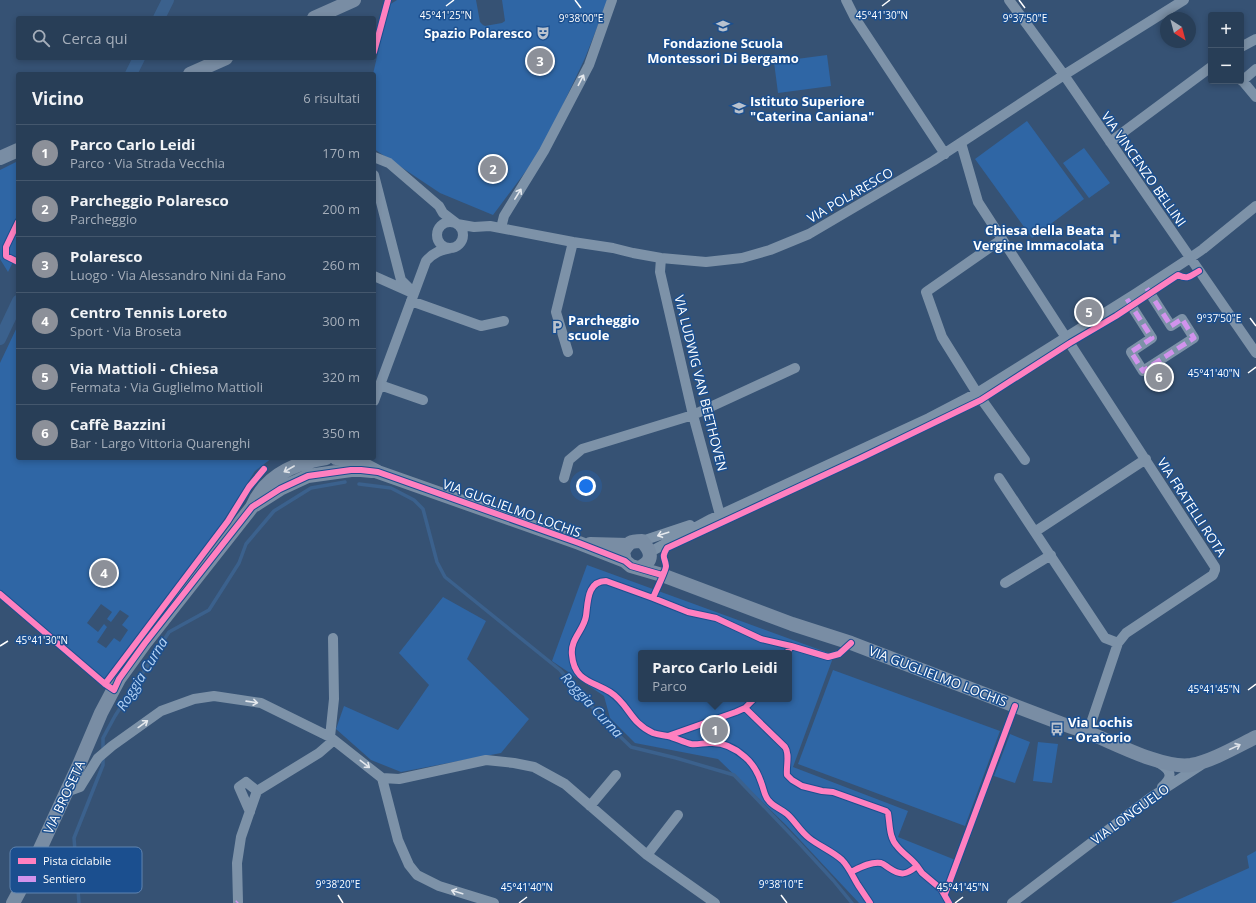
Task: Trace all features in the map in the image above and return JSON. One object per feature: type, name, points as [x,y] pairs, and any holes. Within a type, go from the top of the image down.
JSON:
[{"type":"street","points":[[318,16],[354,0]]},
{"type":"street","points":[[501,228],[504,216],[544,151],[589,65],[612,0]]},
{"type":"street","points":[[846,0],[855,18],[945,154]]},
{"type":"street","name":"VIA VINCENZO BELLINI","points":[[1009,0],[1064,75],[1256,353]]},
{"type":"street","name":"VIA POLARESCO","points":[[438,230],[445,223],[452,222],[474,227],[490,226],[661,258],[706,262],[742,258],[770,250],[809,234],[945,154],[1064,75],[1184,0]]},
{"type":"street","points":[[1244,45],[1256,39]]},
{"type":"street","points":[[194,72],[222,60]]},
{"type":"street","points":[[1110,142],[1208,69]]},
{"type":"street","points":[[1244,78],[1256,69]]},
{"type":"street","points":[[1244,82],[1256,97]]},
{"type":"street","name":"VIA FRATELLI ROTA","points":[[962,142],[978,202],[1146,459],[1216,570],[1213,575],[1126,633],[1118,642],[1088,732]]},
{"type":"street","points":[[0,158],[16,151]]},
{"type":"street","points":[[376,159],[389,163],[439,206],[443,213],[462,231],[463,236],[456,245],[445,246],[441,244],[438,238],[438,230]]},
{"type":"street","points":[[376,182],[401,280],[413,297]]},
{"type":"street","points":[[376,396],[438,230],[441,219],[439,206]]},
{"type":"street","points":[[647,550],[929,418],[977,393],[1190,258],[1256,206]]},
{"type":"street","points":[[426,261],[438,251],[456,245],[471,232],[485,226]]},
{"type":"street","points":[[1002,239],[926,292],[942,337],[977,393],[1025,460]]},
{"type":"street","points":[[568,352],[556,312],[573,242]]},
{"type":"street","name":"VIA LUDWIG VAN BEETHOVEN","points":[[661,258],[660,272],[716,517]]},
{"type":"street","points":[[376,277],[413,297],[481,326],[504,321]]},
{"type":"street","points":[[1127,299],[1152,338],[1131,352],[1143,371],[1194,338],[1182,319],[1171,326],[1146,287]]},
{"type":"street","points":[[564,478],[569,460],[582,449],[693,415],[795,368]]},
{"type":"street","points":[[380,385],[423,400]]},
{"type":"street","points":[[1036,531],[1146,459]]},
{"type":"street","name":"VIA BROSETA","points":[[41,847],[101,713],[119,679],[145,643],[252,507],[256,496],[272,480],[285,470],[297,464],[316,460]]},
{"type":"street","name":"VIA BROSETA","points":[[252,507],[280,489],[308,476],[352,462]]},
{"type":"street","name":"VIA GUGLIELMO LOCHIS","points":[[352,462],[579,543],[625,561],[631,566],[662,574],[792,624],[851,643],[1060,723],[1088,732],[1151,759],[1184,766],[1214,757]]},
{"type":"street","points":[[999,478],[1036,531],[1050,555],[1105,638],[1118,642]]},
{"type":"street","points":[[647,550],[716,517]]},
{"type":"street","points":[[625,561],[623,552],[632,541],[647,550],[662,574]]},
{"type":"street","points":[[579,543],[628,545]]},
{"type":"street","points":[[639,568],[648,562],[647,550]]},
{"type":"street","points":[[1005,583],[1050,555]]},
{"type":"street","points":[[238,902],[237,863],[241,837],[257,791],[319,753],[332,738],[334,699],[333,638]]},
{"type":"street","points":[[66,792],[80,787],[98,758],[112,746],[161,711],[194,699],[214,696],[261,703],[309,725],[332,738],[382,778],[399,779],[486,760],[534,767],[565,784],[647,855],[715,903]]},
{"type":"street","name":"VIA LONGUELO","points":[[1012,903],[1150,798],[1214,757],[1256,737]]},
{"type":"street","points":[[1150,798],[1166,784],[1170,778],[1168,768],[1151,759]]},
{"type":"street","points":[[590,806],[616,775]]},
{"type":"street","points":[[382,778],[398,840],[409,865],[417,875],[439,886],[494,903]]},
{"type":"street","points":[[250,812],[239,787],[246,782],[257,791]]},
{"type":"street","points":[[647,855],[678,815]]},
{"type":"street","name":"VIA BROSETA","points":[[13,903],[18,893]]},
{"type":"shaded area","name":"Spazio Polaresco","points":[[397,0],[476,0],[480,22],[485,26],[502,23],[505,21],[502,0],[608,0],[585,58],[541,151],[493,215],[440,193],[376,150],[376,72],[373,72],[389,5]]},
{"type":"shaded area","points":[[827,55],[831,86],[778,93],[774,62]]},
{"type":"shaded area","points":[[1027,121],[1084,199],[1032,238],[975,159]]},
{"type":"shaded area","points":[[1084,148],[1110,183],[1089,198],[1063,163]]},
{"type":"shaded area","points":[[16,162],[16,256],[8,272],[0,259],[0,170]]},
{"type":"shaded area","points":[[16,329],[16,460],[269,460],[255,471],[220,526],[106,680],[0,590],[0,363]],"holes":[[[101,604],[112,612],[107,619],[111,622],[120,610],[129,616],[122,625],[128,630],[120,642],[114,638],[106,648],[97,642],[107,627],[104,624],[98,632],[87,623]]]},
{"type":"shaded area","points":[[587,565],[834,655],[793,767],[908,811],[898,837],[958,861],[945,891],[951,903],[859,903],[786,825],[718,759],[635,743],[610,718],[604,696],[552,661]]},
{"type":"shaded area","points":[[443,597],[486,621],[467,659],[529,719],[501,753],[401,772],[371,760],[336,729],[344,706],[398,730],[429,685],[399,653]]},
{"type":"shaded area","points":[[833,670],[1000,731],[965,826],[798,764]]},
{"type":"shaded area","points":[[1010,734],[1030,742],[1015,783],[994,776]]},
{"type":"shaded area","points":[[1038,742],[1058,744],[1052,783],[1033,781]]},
{"type":"shaded area","points":[[1256,851],[1256,903],[1171,903],[1249,868],[1247,856]]},
{"type":"waterway","points":[[160,16],[168,0]]},
{"type":"waterway","points":[[132,72],[138,60]]},
{"type":"waterway","points":[[0,339],[16,305]]},
{"type":"waterway","name":"Roggia Curna","points":[[75,847],[74,838],[103,765],[103,738],[115,716],[169,632],[209,610],[239,563],[246,544],[274,511],[311,488],[345,482]]},
{"type":"waterway","name":"Roggia Curna","points":[[359,484],[391,488],[414,500],[423,509],[437,562],[445,577],[560,670],[606,723],[631,747],[734,775],[799,843],[852,903]]},
{"type":"waterway","name":"Roggia Curna","points":[[78,893],[79,903]]},
{"type":"marked path","points":[[1127,299],[1152,338],[1131,352],[1143,371],[1194,338],[1182,319],[1171,326],[1146,287]]},
{"type":"cycle path","points":[[376,45],[388,0]]},
{"type":"cycle path","points":[[16,226],[6,247],[6,256],[16,261]]},
{"type":"cycle path","points":[[870,903],[842,860],[809,838],[787,814],[769,801],[766,797],[760,779],[748,759],[733,748],[723,745],[714,743],[691,744],[653,733],[639,724],[622,702],[610,692],[580,675],[573,664],[572,649],[575,639],[585,621],[588,599],[592,588],[595,584],[606,581],[653,598],[666,569],[664,556],[667,548],[861,458],[981,400],[1070,343],[1116,316],[1178,275],[1187,277],[1199,271]]},
{"type":"cycle path","points":[[105,684],[228,521],[249,487],[264,469]]},
{"type":"cycle path","points":[[0,594],[105,684],[114,690],[119,679],[145,643],[252,507],[280,489],[308,476],[351,470],[378,472],[579,543],[625,561],[631,566],[662,575]]},
{"type":"cycle path","points":[[653,598],[688,612],[716,618],[761,639],[791,646],[789,650]]},
{"type":"cycle path","points":[[791,646],[828,657],[839,654],[851,643]]},
{"type":"cycle path","points":[[668,736],[736,712],[745,708],[751,702]]},
{"type":"cycle path","points":[[945,894],[1015,706]]},
{"type":"cycle path","points":[[745,708],[785,747],[788,757],[787,775],[792,780],[802,786],[833,792],[886,811],[888,813],[891,835],[894,843],[917,866]]},
{"type":"cycle path","points":[[851,872],[873,863],[884,864],[893,871],[900,873],[906,873],[917,866],[922,873],[941,889],[949,903]]},
{"type":"place","name":"Fondazione Scuola Montessori Di Bergamo","points":[[723,26]]},
{"type":"place","name":"Spazio Polaresco","points":[[543,33]]},
{"type":"place","name":"Polaresco","points":[[540,61]]},
{"type":"place","name":"Istituto Superiore \"Caterina Caniana\"","points":[[739,108]]},
{"type":"place","name":"Parcheggio Polaresco","points":[[493,169]]},
{"type":"place","name":"Chiesa della Beata Vergine Immacolata","points":[[1115,237]]},
{"type":"place","name":"Via Mattioli - Chiesa","points":[[1089,312]]},
{"type":"place","name":"Parcheggio scuole","points":[[557,327]]},
{"type":"place","name":"Caffè Bazzini","points":[[1159,377]]},
{"type":"place","name":"Centro Tennis Loreto","points":[[104,573]]},
{"type":"place","name":"Via Lochis - Oratorio","points":[[1057,729]]},
{"type":"place","name":"Parco Carlo Leidi","points":[[715,730]]}]
